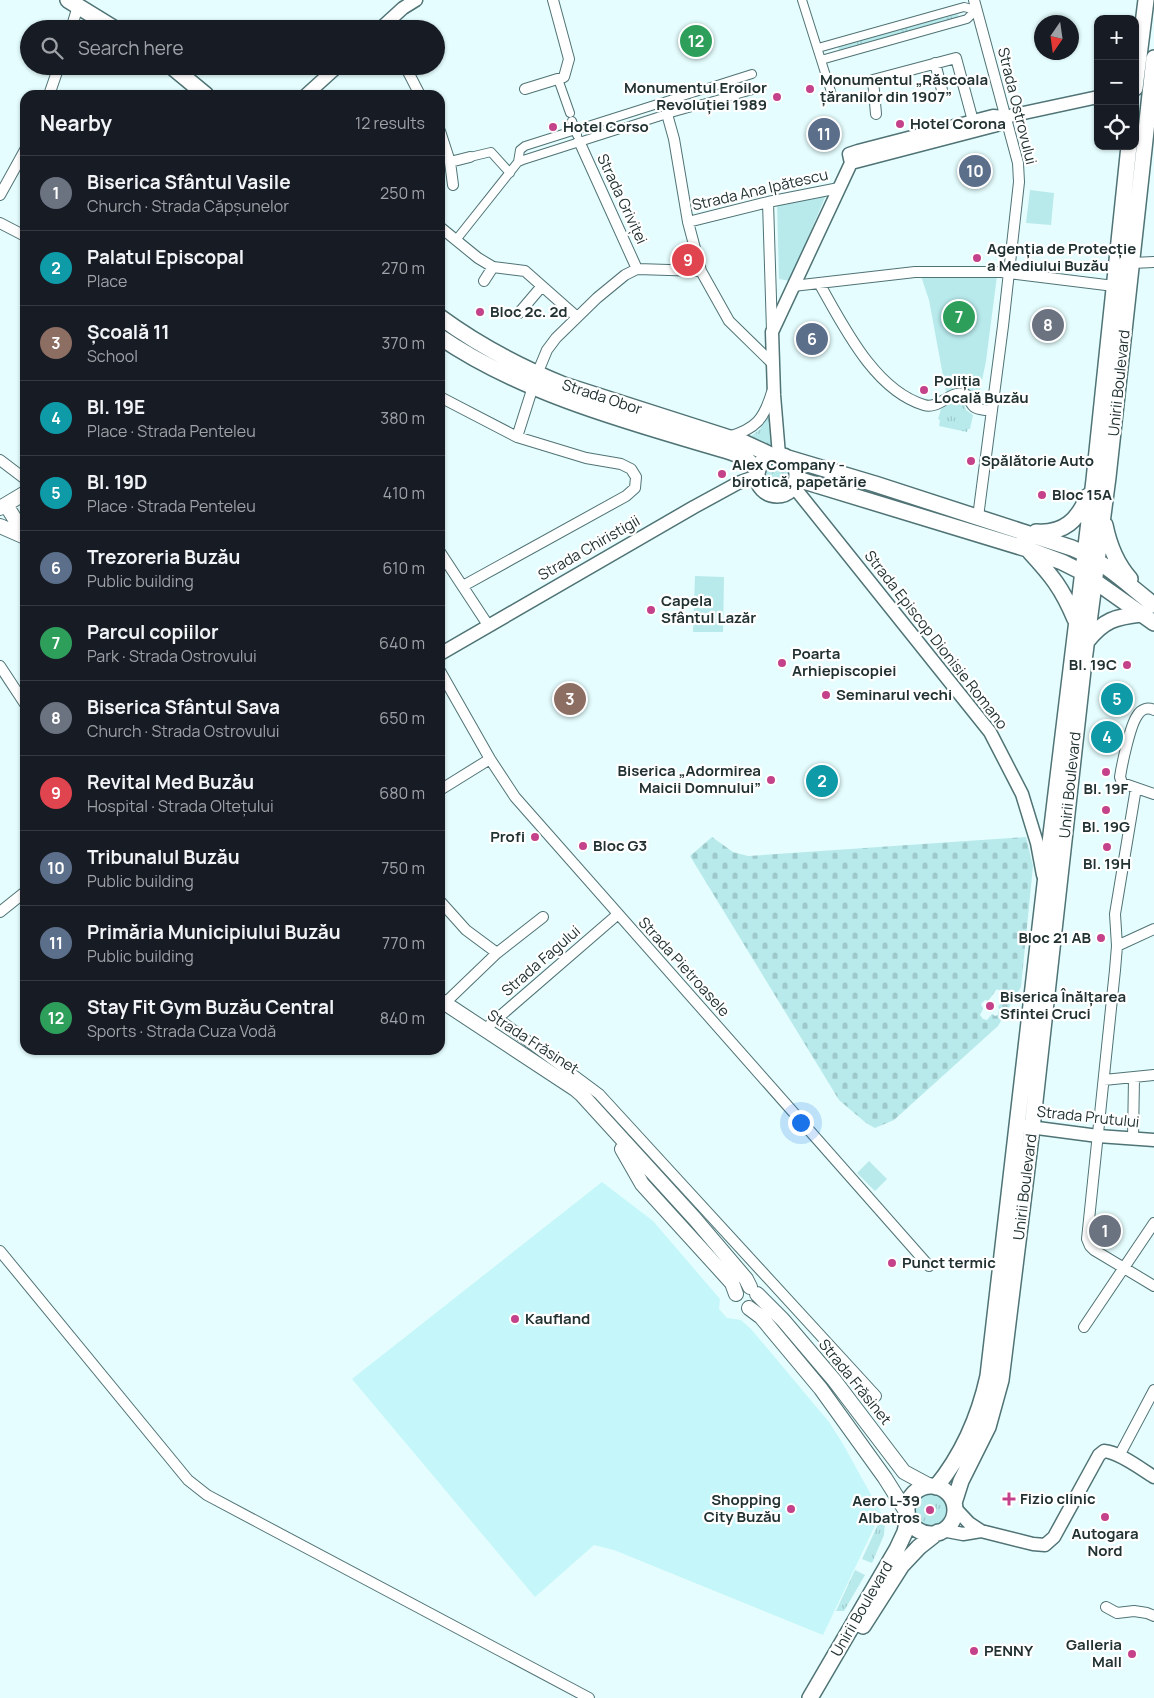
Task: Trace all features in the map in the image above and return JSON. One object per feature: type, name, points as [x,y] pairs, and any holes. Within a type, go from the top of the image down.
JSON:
[{"type":"main road","points":[[1138,60],[1146,0]]},
{"type":"main road","points":[[73,3],[100,20]]},
{"type":"main road","name":"Unirii Boulevard","points":[[1091,557],[1103,516],[1154,58]]},
{"type":"main road","points":[[182,75],[200,90]]},
{"type":"main road","name":"Unirii Boulevard","points":[[933,1486],[952,1465],[967,1439],[980,1408],[988,1376],[1025,1127],[1086,641],[1094,480],[1129,150]]},
{"type":"main road","name":"Strada Obor","points":[[445,320],[535,381],[564,385],[728,437],[780,456],[1022,531]]},
{"type":"main road","name":"Strada Obor","points":[[445,340],[476,359],[646,426],[744,457],[758,473]]},
{"type":"main road","points":[[780,456],[796,468],[795,483],[790,491],[781,495],[770,494],[761,487],[758,473],[764,460],[780,456]]},
{"type":"main road","points":[[1022,531],[1054,531],[1067,525],[1080,512],[1094,480]]},
{"type":"main road","points":[[795,483],[1027,549],[1062,562],[1148,607]]},
{"type":"main road","points":[[20,495],[2,503],[20,528]]},
{"type":"main road","points":[[1103,516],[1109,542],[1116,558],[1148,607],[1154,624]]},
{"type":"main road","points":[[0,526],[20,533]]},
{"type":"main road","points":[[1022,531],[1091,557],[1113,571],[1148,607]]},
{"type":"main road","points":[[1027,549],[1059,585],[1076,621]]},
{"type":"main road","name":"Unirii Boulevard","points":[[954,1505],[961,1481],[988,1427],[1001,1380],[1025,1127],[1044,884],[1076,621],[1089,576]]},
{"type":"main road","points":[[1086,641],[1097,629],[1110,620],[1148,607]]},
{"type":"main road","name":"Strada Frăsinet","points":[[445,1003],[575,1089],[695,1219],[754,1290],[800,1340],[850,1401],[904,1472],[933,1486]]},
{"type":"main road","name":"Strada Frăsinet","points":[[603,1118],[642,1184],[732,1283],[736,1294]]},
{"type":"main road","points":[[743,1287],[754,1290],[755,1304],[749,1308],[739,1305],[736,1294],[743,1287]]},
{"type":"main road","name":"Strada Frăsinet","points":[[749,1308],[761,1317],[821,1389],[885,1478],[908,1516]]},
{"type":"main road","points":[[933,1486],[947,1493],[954,1505],[954,1516],[949,1524],[940,1531],[929,1533],[920,1531],[913,1526],[908,1516],[907,1505],[913,1494],[924,1487],[933,1486]]},
{"type":"main road","name":"Unirii Boulevard","points":[[810,1698],[897,1549],[905,1532],[908,1516]]},
{"type":"main road","name":"Unirii Boulevard","points":[[821,1698],[902,1565],[919,1546],[940,1531]]},
{"type":"street","points":[[391,20],[403,8],[416,0]]},
{"type":"street","points":[[553,0],[569,59],[561,78],[577,136]]},
{"type":"street","points":[[802,0],[832,98]]},
{"type":"street","points":[[72,20],[73,3]]},
{"type":"street","points":[[818,48],[975,5]]},
{"type":"street","points":[[821,60],[967,19],[975,5]]},
{"type":"street","name":"Strada Ostrovului","points":[[975,5],[1018,163],[1019,182],[1003,326],[978,517]]},
{"type":"street","points":[[876,114],[873,80],[956,58],[973,121]]},
{"type":"street","points":[[935,63],[942,90]]},
{"type":"street","points":[[518,162],[577,136],[663,103],[752,74]]},
{"type":"street","points":[[51,90],[56,75]]},
{"type":"street","points":[[312,90],[328,75]]},
{"type":"street","points":[[410,75],[417,90]]},
{"type":"street","points":[[525,89],[561,78]]},
{"type":"street","points":[[1139,86],[1152,83]]},
{"type":"street","points":[[456,240],[518,162],[522,148],[667,114],[756,89]]},
{"type":"street","points":[[850,158],[993,116],[1005,117],[1094,99]]},
{"type":"street","points":[[663,103],[674,139],[688,222],[700,271],[730,321],[773,364]]},
{"type":"street","points":[[850,158],[997,125],[1005,117]]},
{"type":"street","name":"Strada Griviței","points":[[577,136],[637,269]]},
{"type":"street","points":[[445,146],[450,162],[453,185]]},
{"type":"street","points":[[450,162],[491,152],[510,173]]},
{"type":"street","points":[[772,332],[839,188],[850,158]]},
{"type":"street","points":[[0,195],[20,159]]},
{"type":"street","name":"Strada Ana Ipătescu","points":[[688,222],[768,202],[839,188]]},
{"type":"street","points":[[768,202],[774,386],[780,456]]},
{"type":"street","points":[[0,224],[20,234]]},
{"type":"street","points":[[445,231],[478,258],[493,267],[525,271],[577,317]]},
{"type":"street","points":[[1132,263],[1154,262]]},
{"type":"street","points":[[484,281],[493,267]]},
{"type":"street","points":[[518,437],[535,381],[547,350],[577,317],[625,275],[637,269],[700,271]]},
{"type":"street","points":[[793,286],[915,272],[1009,272],[1114,286]]},
{"type":"street","points":[[819,282],[864,358],[879,375],[896,389],[914,401],[926,406],[937,404],[956,394],[964,394],[967,395],[970,403],[976,408],[991,411]]},
{"type":"street","points":[[519,313],[542,286]]},
{"type":"street","points":[[728,437],[744,432],[759,421],[768,405],[774,386]]},
{"type":"street","points":[[445,400],[518,437],[586,458],[621,464],[631,469],[636,477],[635,488],[626,496],[463,586]]},
{"type":"street","points":[[0,460],[20,475]]},
{"type":"street","name":"Strada Chiristigii","points":[[445,651],[694,507],[758,473]]},
{"type":"street","name":"Strada Episcop Dionisie Romano","points":[[795,483],[990,732],[1022,794],[1037,843],[1044,884]]},
{"type":"street","points":[[445,559],[488,625]]},
{"type":"street","points":[[0,666],[20,696]]},
{"type":"street","name":"Strada Pietroasele","points":[[445,680],[514,797],[929,1266]]},
{"type":"street","points":[[1154,710],[1151,708],[1145,709],[1136,717],[1124,756],[1121,780],[1136,788],[1154,794]]},
{"type":"street","points":[[445,787],[490,759]]},
{"type":"street","points":[[1136,788],[1116,907],[1117,946],[1087,1235],[1088,1243],[1094,1250],[1154,1286]]},
{"type":"street","points":[[0,912],[20,896]]},
{"type":"street","points":[[445,907],[466,930],[497,953]]},
{"type":"street","name":"Strada Fagului","points":[[484,1030],[617,915]]},
{"type":"street","points":[[445,998],[543,916]]},
{"type":"street","points":[[1117,946],[1154,929]]},
{"type":"street","points":[[497,1018],[599,1094],[876,1396]]},
{"type":"street","points":[[1104,1080],[1154,1075]]},
{"type":"street","points":[[1133,1139],[1134,1078]]},
{"type":"street","name":"Strada Prutului","points":[[1025,1127],[1098,1136],[1154,1140]]},
{"type":"street","points":[[1084,1327],[1154,1223]]},
{"type":"street","points":[[0,1250],[188,1480],[207,1495],[589,1698]]},
{"type":"street","points":[[800,1340],[814,1329]]},
{"type":"street","points":[[1120,1456],[1154,1390]]},
{"type":"street","points":[[954,1505],[969,1523],[981,1531],[1033,1544],[1045,1545],[1054,1537],[1099,1455],[1104,1451],[1120,1456],[1154,1477]]},
{"type":"street","points":[[940,1531],[962,1534],[981,1531]]},
{"type":"street","points":[[1106,1607],[1118,1613],[1134,1611],[1154,1616]]},
{"type":"shaded area","points":[[602,1182],[653,1221],[720,1299],[719,1309],[727,1318],[741,1320],[751,1329],[829,1422],[881,1513],[823,1635],[614,1550],[594,1545],[535,1597],[352,1379]]},
{"type":"green space","points":[[957,14],[960,17],[839,50],[838,46]]},
{"type":"green space","points":[[1030,190],[1054,193],[1051,225],[1026,223]]},
{"type":"green space","points":[[826,195],[790,281],[779,279],[777,203]]},
{"type":"green space","points":[[921,276],[997,276],[986,361],[978,400],[961,389],[946,392],[929,300]]},
{"type":"green space","points":[[963,400],[966,410],[973,415],[970,429],[967,432],[939,426],[940,420],[938,419],[941,409],[954,401]]},
{"type":"green space","points":[[769,411],[771,411],[773,448],[749,438],[760,429]]},
{"type":"green space","points":[[777,459],[789,464],[794,476],[789,488],[777,493],[765,488],[760,476],[765,464]]},
{"type":"green space","points":[[812,469],[1066,551],[1065,554],[815,477]]},
{"type":"green space","points":[[695,576],[724,577],[723,632],[693,632]]},
{"type":"green space","points":[[712,837],[733,852],[748,856],[1026,837],[1033,866],[1021,987],[998,1026],[894,1120],[875,1128],[866,1123],[839,1100],[690,856]],"holes":[[[997,989],[1006,996],[998,1007],[998,1015],[992,1014],[987,1020],[983,1019],[980,1015],[983,1009],[981,1004],[985,1000],[988,1001]]]},
{"type":"green space","points":[[869,1161],[887,1179],[875,1191],[857,1173]]},
{"type":"green space","points":[[930,1493],[937,1494],[942,1498],[946,1503],[946,1517],[942,1522],[937,1526],[930,1527],[923,1526],[918,1522],[914,1517],[913,1510],[914,1503],[918,1498],[923,1494]]},
{"type":"green space","points":[[881,1518],[885,1523],[884,1535],[872,1563],[862,1559]]},
{"type":"green space","points":[[855,1570],[865,1575],[844,1611],[836,1611]]},
{"type":"place","name":"Stay Fit Gym Buzău Central","points":[[696,41]]},
{"type":"place","name":"Monumentul „Răscoala țăranilor din 1907”","points":[[810,89]]},
{"type":"place","name":"Monumentul Eroilor Revoluției 1989","points":[[777,97]]},
{"type":"place","name":"Hotel Corona","points":[[900,124]]},
{"type":"place","name":"Hotel Corso","points":[[553,127]]},
{"type":"place","name":"Primăria Municipiului Buzău","points":[[824,134]]},
{"type":"place","name":"Tribunalul Buzău","points":[[975,171]]},
{"type":"place","name":"Agenția de Protecție a Mediului Buzău","points":[[977,258]]},
{"type":"place","name":"Revital Med Buzău","points":[[688,260]]},
{"type":"place","name":"Bloc 2c. 2d","points":[[480,312]]},
{"type":"place","name":"Parcul copiilor","points":[[959,317]]},
{"type":"place","name":"Biserica Sfântul Sava","points":[[1048,325]]},
{"type":"place","name":"Trezoreria Buzău","points":[[812,339]]},
{"type":"place","name":"Poliția Locală Buzău","points":[[924,390]]},
{"type":"place","name":"Spălătorie Auto","points":[[971,461]]},
{"type":"place","name":"Alex Company - birotică, papetărie","points":[[722,474]]},
{"type":"place","name":"Bloc 15A","points":[[1042,495]]},
{"type":"place","name":"Capela Sfântul Lazăr","points":[[651,610]]},
{"type":"place","name":"Poarta Arhiepiscopiei","points":[[782,663]]},
{"type":"place","name":"Bl. 19C","points":[[1127,665]]},
{"type":"place","name":"Seminarul vechi","points":[[826,695]]},
{"type":"place","name":"Școală 11","points":[[570,699]]},
{"type":"place","name":"Bl. 19D","points":[[1117,699]]},
{"type":"place","name":"Bl. 19E","points":[[1107,737]]},
{"type":"place","name":"Bl. 19F","points":[[1106,772]]},
{"type":"place","name":"Biserica „Adormirea Maicii Domnului”","points":[[771,780]]},
{"type":"place","name":"Palatul Episcopal","points":[[822,781]]},
{"type":"place","name":"Bl. 19G","points":[[1106,810]]},
{"type":"place","name":"Profi","points":[[535,837]]},
{"type":"place","name":"Bloc G3","points":[[583,846]]},
{"type":"place","name":"Bl. 19H","points":[[1107,847]]},
{"type":"place","name":"Bloc 21 AB","points":[[1101,938]]},
{"type":"place","name":"Biserica Înălțarea Sfintei Cruci","points":[[990,1006]]},
{"type":"place","name":"Biserica Sfântul Vasile","points":[[1105,1231]]},
{"type":"place","name":"Punct termic","points":[[892,1263]]},
{"type":"place","name":"Kaufland","points":[[515,1319]]},
{"type":"place","name":"Fizio clinic","points":[[1009,1499]]},
{"type":"place","name":"Shopping City Buzău","points":[[791,1509]]},
{"type":"place","name":"Aero L-39 Albatros","points":[[930,1510]]},
{"type":"place","name":"Autogara Nord","points":[[1105,1517]]},
{"type":"place","name":"PENNY","points":[[974,1651]]},
{"type":"place","name":"Galleria Mall","points":[[1132,1654]]}]
